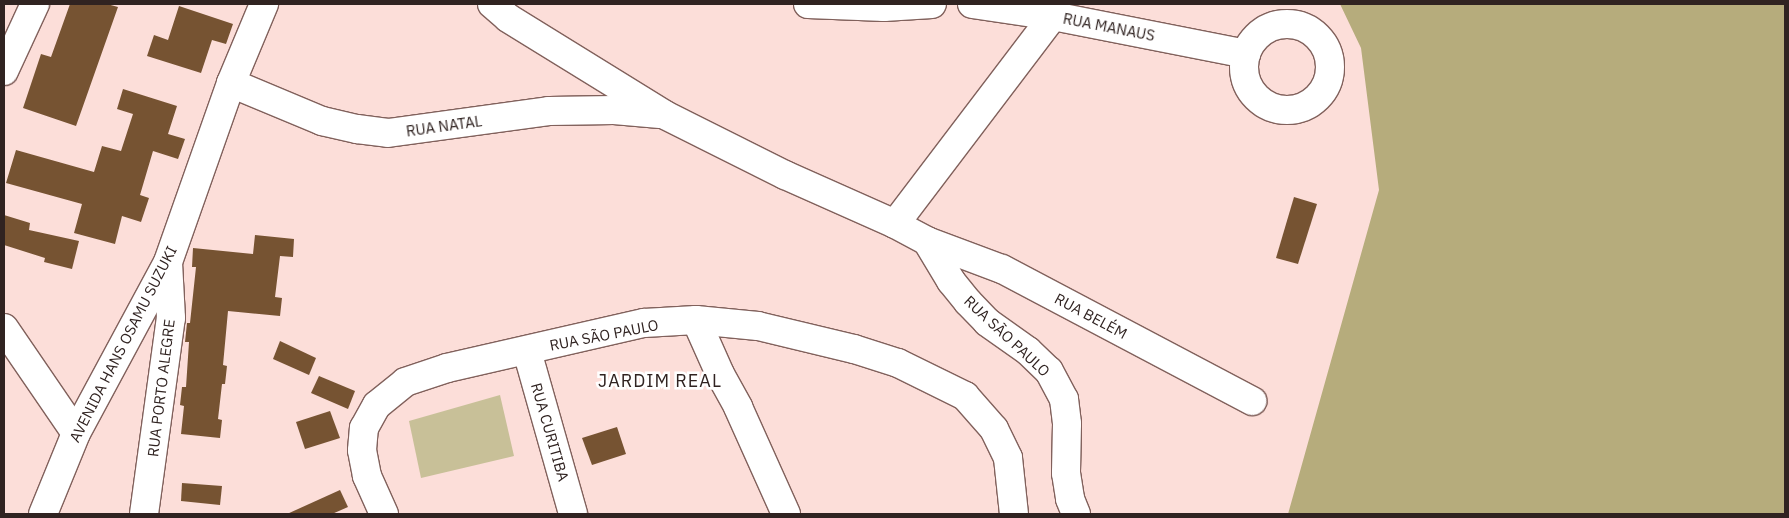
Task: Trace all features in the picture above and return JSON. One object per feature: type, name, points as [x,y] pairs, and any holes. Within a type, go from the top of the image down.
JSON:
[{"type":"street","points":[[4,71],[35,4]]},
{"type":"street","name":"AVENIDA HANS OSAMU SUZUKI","points":[[43,514],[76,433],[168,262],[231,83],[264,4]]},
{"type":"street","points":[[492,4],[508,18],[665,115],[785,176],[895,224],[927,241]]},
{"type":"street","points":[[808,4],[884,8],[932,4]]},
{"type":"street","name":"RUA MANAUS","points":[[972,4],[1053,16],[1246,54]]},
{"type":"street","points":[[895,224],[1053,16]]},
{"type":"street","name":"RUA NATAL","points":[[231,83],[322,121],[357,130],[388,133],[549,111],[614,110],[665,115]]},
{"type":"street","name":"RUA BELÉM","points":[[927,241],[1002,269],[1252,401]]},
{"type":"street","name":"RUA SÃO PAULO","points":[[927,241],[951,281],[968,302],[987,322],[1028,351],[1049,371],[1064,399],[1067,424],[1066,473],[1070,499],[1076,514]]},
{"type":"street","name":"RUA PORTO ALEGRE","points":[[144,514],[170,318],[168,262]]},
{"type":"street","points":[[696,320],[786,514]]},
{"type":"street","name":"RUA SÃO PAULO","points":[[384,514],[367,476],[362,450],[364,428],[377,405],[405,382],[447,368],[644,323],[696,320],[758,326],[854,349],[898,363],[965,396],[994,429],[1008,458],[1014,514]]},
{"type":"street","points":[[4,328],[76,433]]},
{"type":"street","name":"RUA CURITIBA","points":[[527,351],[573,514]]},
{"type":"shaded area","points":[[1340,4],[1785,4],[1785,514],[1288,514],[1379,190],[1361,48]]},
{"type":"shaded area","points":[[500,395],[514,456],[421,478],[409,421]]},
{"type":"building","points":[[70,4],[107,4],[118,7],[76,126],[23,108],[41,54],[51,57]]},
{"type":"building","points":[[179,6],[233,24],[226,44],[212,40],[201,73],[147,56],[154,35],[168,40]]},
{"type":"building","points":[[123,89],[177,106],[168,134],[185,139],[178,159],[153,151],[140,195],[149,198],[141,222],[122,216],[115,244],[74,233],[82,204],[6,183],[16,150],[94,172],[102,146],[121,151],[133,114],[117,109]]},
{"type":"building","points":[[1294,197],[1317,204],[1298,264],[1276,258]]},
{"type":"building","points":[[4,215],[30,223],[29,230],[79,241],[72,269],[44,262],[45,258],[4,245]]},
{"type":"building","points":[[255,235],[294,239],[293,257],[280,256],[275,297],[282,298],[280,316],[228,311],[223,365],[227,366],[225,384],[222,384],[218,419],[222,420],[220,438],[181,434],[184,406],[180,405],[182,387],[186,387],[189,342],[185,342],[187,323],[190,323],[196,267],[192,267],[193,248],[253,254]]},
{"type":"building","points":[[280,341],[316,358],[309,375],[273,359]]},
{"type":"building","points":[[319,376],[355,391],[348,409],[311,393]]},
{"type":"building","points":[[330,411],[340,438],[305,449],[296,422]]},
{"type":"building","points":[[617,427],[626,454],[592,465],[582,438]]},
{"type":"building","points":[[182,483],[222,486],[220,505],[181,501]]},
{"type":"building","points":[[340,490],[348,507],[332,514],[287,514]]},
{"type":"district","name":"JARDIM REAL","points":[[660,381]]}]
